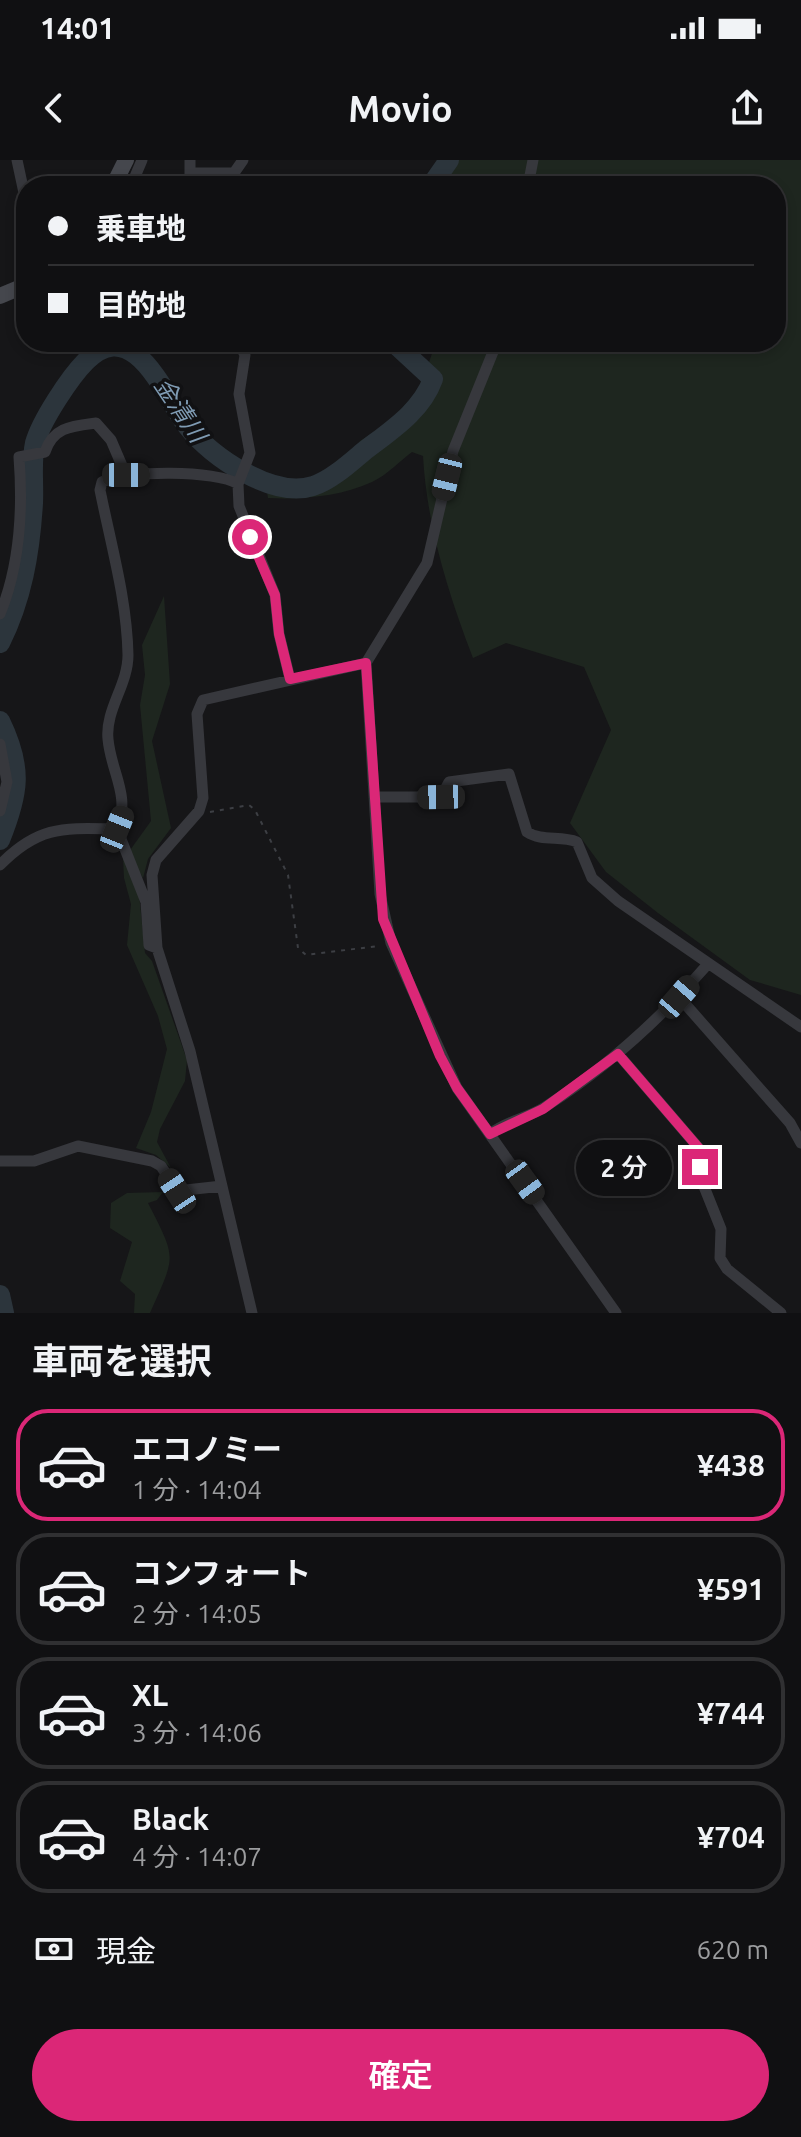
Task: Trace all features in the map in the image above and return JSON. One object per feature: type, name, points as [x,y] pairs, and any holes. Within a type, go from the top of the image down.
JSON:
[{"type":"street","points":[[191,166],[234,173],[243,160]]},
{"type":"street","points":[[243,352],[239,394],[250,453],[240,481],[239,506],[275,595],[279,634],[290,679]]},
{"type":"street","points":[[493,352],[453,451],[427,563],[366,663],[380,894],[391,943],[457,1088],[616,1313]]},
{"type":"street","points":[[0,614],[15,558],[20,522],[19,457],[45,452],[50,437],[56,432],[96,423],[111,440],[126,475]]},
{"type":"street","points":[[157,948],[149,945],[146,902],[117,829],[124,799],[108,740],[109,721],[128,658],[123,598],[100,490],[102,482],[126,475],[211,475],[240,481]]},
{"type":"street","points":[[252,1313],[190,1051],[157,948],[152,875],[156,860],[199,811],[203,798],[197,714],[203,700],[366,663]]},
{"type":"street","points":[[0,744],[4,780],[0,811]]},
{"type":"street","points":[[374,797],[441,797],[449,782],[509,774],[527,832],[536,838],[567,838],[577,842],[592,878],[707,965],[801,1027]]},
{"type":"street","points":[[0,865],[22,843],[61,828],[117,829]]},
{"type":"street","points":[[490,1134],[543,1109],[618,1054],[679,997],[707,965]]},
{"type":"street","points":[[679,997],[701,1026],[790,1123],[801,1143]]},
{"type":"street","points":[[618,1054],[703,1153],[701,1179],[721,1229],[720,1258],[727,1269],[781,1313]]},
{"type":"street","points":[[0,1161],[34,1161],[78,1146],[152,1161],[161,1166],[177,1191],[222,1186]]},
{"type":"path","points":[[199,811],[249,805],[255,810],[288,875],[298,948],[306,955],[391,943]]},
{"type":"shaded area","points":[[456,160],[801,160],[801,995],[750,980],[658,913],[606,872],[570,823],[611,730],[584,667],[506,643],[473,658],[440,559],[429,508],[423,456],[412,452],[378,479],[335,494],[268,498],[267,492],[314,490],[337,478],[360,441],[390,422],[420,388],[433,352],[786,352],[786,176],[449,176]]},
{"type":"shaded area","points":[[164,596],[170,684],[152,741],[171,828],[148,859],[143,878],[128,853],[151,821],[140,705],[145,675],[142,645]]},
{"type":"shaded area","points":[[123,857],[139,894],[145,953],[152,961],[187,1060],[185,1081],[160,1129],[157,1142],[171,1168],[156,1155],[136,1148],[151,1112],[167,1049],[158,1016],[127,945],[131,904],[124,878]]},
{"type":"shaded area","points":[[163,1192],[157,1200],[148,1203],[168,1247],[168,1267],[150,1313],[134,1313],[135,1294],[120,1281],[132,1242],[110,1228],[111,1203],[127,1193]]},
{"type":"waterway","name":"金清川","points":[[438,176],[449,160]]},
{"type":"waterway","name":"金清川","points":[[0,643],[14,610],[27,558],[35,443],[43,423],[72,377],[86,361],[100,352]]},
{"type":"waterway","name":"金清川","points":[[132,352],[159,381],[188,427],[212,451],[244,473],[262,481],[297,488],[313,486],[333,476],[394,428],[421,401],[433,379],[404,352]]},
{"type":"waterway","name":"金清川","points":[[0,721],[12,753],[16,780],[0,840]]},
{"type":"waterway","name":"金清川","points":[[0,1295],[4,1313]]},
{"type":"route","points":[[250,537],[259,564],[275,595],[279,634],[290,679],[366,663],[383,919],[440,1056],[471,1110],[490,1134],[497,1128],[543,1109],[618,1054],[661,1107],[695,1140],[703,1153],[700,1167]]}]
